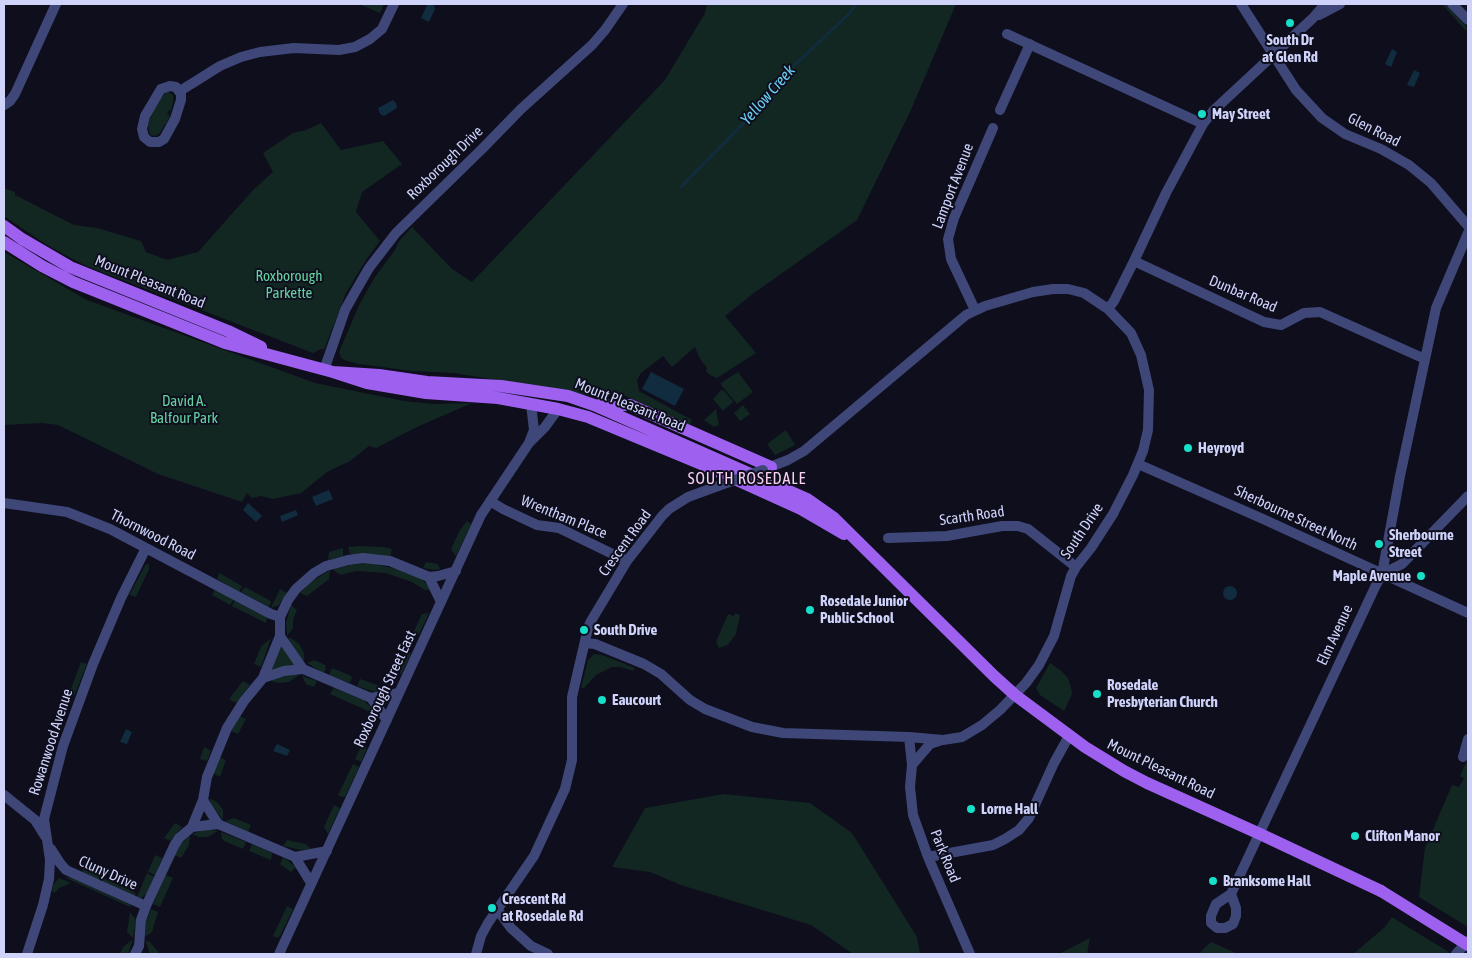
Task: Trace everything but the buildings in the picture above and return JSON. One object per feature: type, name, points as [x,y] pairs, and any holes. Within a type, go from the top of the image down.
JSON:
[{"type":"main road","name":"Mount Pleasant Road","points":[[4,226],[22,239],[70,267],[228,331],[289,360]]},
{"type":"main road","name":"Mount Pleasant Road","points":[[4,242],[72,282],[225,343],[367,383],[426,393],[498,398],[558,409],[588,417],[706,466],[801,509],[858,543]]},
{"type":"main road","name":"Mount Pleasant Road","points":[[329,371],[379,375],[427,382],[501,386],[568,396],[594,405],[806,499],[834,518],[1015,695],[1069,736],[1124,771],[1381,891],[1468,943]]},
{"type":"main road","points":[[594,405],[630,405],[767,468]]},
{"type":"street","points":[[5,104],[15,94],[56,4]]},
{"type":"street","points":[[180,91],[225,64],[260,52],[294,48],[338,50],[355,47],[370,39],[382,29],[394,4]]},
{"type":"street","name":"Roxborough Drive","points":[[329,371],[345,310],[369,268],[392,238],[521,109],[592,45],[623,4]]},
{"type":"street","name":"Glen Road","points":[[1240,4],[1296,90],[1322,118],[1345,134],[1381,149],[1409,165],[1430,183],[1468,226]]},
{"type":"street","points":[[1108,309],[1114,302],[1166,193],[1213,111],[1274,56],[1325,4]]},
{"type":"street","points":[[1313,18],[1340,4]]},
{"type":"street","points":[[1452,4],[1468,20]]},
{"type":"street","points":[[1007,34],[1204,124]]},
{"type":"street","points":[[1000,110],[1030,44]]},
{"type":"street","points":[[165,87],[176,87],[180,91],[181,100],[168,133],[159,142],[150,142],[144,136],[142,124],[156,96],[165,87]]},
{"type":"street","name":"Lamport Avenue","points":[[974,310],[950,260],[948,239],[954,218],[993,128]]},
{"type":"street","name":"Elm Avenue","points":[[1231,894],[1382,574],[1391,521],[1436,308],[1468,233]]},
{"type":"street","name":"Dunbar Road","points":[[1134,261],[1264,322],[1281,325],[1304,313],[1320,312],[1425,359]]},
{"type":"street","name":"Crescent Road","points":[[476,954],[481,936],[497,909],[534,856],[556,811],[570,774],[572,760],[572,697],[591,621],[627,561],[669,509],[688,498],[788,460],[804,451],[922,351],[974,310],[1033,292],[1068,289],[1084,293],[1108,309]]},
{"type":"street","name":"South Drive","points":[[585,643],[595,644],[644,664],[661,674],[690,700],[705,709],[752,727],[783,733],[909,737],[942,740],[956,739],[970,733],[995,715],[1026,683],[1039,665],[1054,636],[1067,586],[1076,566],[1091,548],[1113,514],[1138,464],[1148,430],[1149,390],[1142,355],[1131,333],[1108,309]]},
{"type":"street","name":"Roxborough Street East","points":[[529,443],[534,430],[531,404]]},
{"type":"street","name":"Roxborough Street East","points":[[279,954],[481,515],[529,443],[545,427],[558,409]]},
{"type":"street","name":"Sherbourne Street North","points":[[1138,464],[1468,613]]},
{"type":"street","points":[[1382,574],[1402,564],[1468,496]]},
{"type":"street","name":"Wrentham Place","points":[[490,501],[537,525],[559,528],[627,561]]},
{"type":"street","name":"Thornwood Road","points":[[4,503],[67,512],[110,529],[280,617]]},
{"type":"street","name":"Scarth Road","points":[[888,538],[947,536],[1002,526],[1018,526],[1028,529],[1076,566]]},
{"type":"street","name":"Rowanwood Avenue","points":[[27,954],[43,905],[49,879],[50,860],[44,819],[70,725],[121,598],[146,548]]},
{"type":"street","points":[[140,951],[141,920],[146,906],[174,846],[179,838],[192,827],[203,800],[207,776],[227,728],[244,701],[263,678],[280,636],[280,617],[288,600],[305,580],[326,566],[337,562],[363,558],[390,561],[429,577],[456,571]]},
{"type":"street","points":[[429,577],[441,602]]},
{"type":"street","points":[[280,636],[303,669],[371,698],[386,720]]},
{"type":"street","points":[[263,678],[303,669]]},
{"type":"street","points":[[371,698],[399,693]]},
{"type":"street","points":[[928,857],[993,845],[1019,830],[1029,818],[1054,763],[1069,736]]},
{"type":"street","name":"Park Road","points":[[909,737],[912,764],[910,787],[913,815],[928,857],[970,954]]},
{"type":"street","points":[[1463,757],[1468,739]]},
{"type":"street","points":[[912,764],[930,744],[942,740]]},
{"type":"street","name":"Cluny Drive","points":[[4,795],[35,820],[57,859],[66,870],[146,906]]},
{"type":"street","points":[[203,800],[218,824]]},
{"type":"street","points":[[192,827],[218,824],[295,856],[327,850]]},
{"type":"street","points":[[295,856],[312,883]]},
{"type":"street","points":[[497,909],[512,928],[531,946],[548,954]]},
{"type":"street","points":[[1456,954],[1468,943]]},
{"type":"green space","points":[[359,4],[384,4],[380,13]]},
{"type":"green space","points":[[707,4],[956,4],[910,112],[857,220],[754,293],[725,316],[756,353],[717,378],[706,371],[707,368],[700,359],[695,347],[672,367],[663,356],[641,373],[637,380],[639,391],[692,420],[690,425],[623,395],[592,396],[454,373],[412,371],[359,364],[341,358],[339,352],[360,303],[399,241],[412,227],[452,269],[472,282],[665,80],[705,13]]},
{"type":"green space","points":[[1442,4],[1445,4],[1467,27],[1466,31]]},
{"type":"green space","points":[[166,92],[173,95],[171,110],[167,114],[170,116],[160,133],[155,136],[151,135],[148,124],[150,115]]},
{"type":"green space","name":"Roxborough Parkette","points":[[321,123],[341,150],[383,141],[402,164],[362,192],[356,212],[380,241],[346,293],[324,350],[321,349],[313,353],[84,265],[47,245],[4,216],[4,188],[15,192],[15,195],[74,225],[97,228],[141,241],[146,252],[167,260],[198,252],[253,190],[273,172],[263,153],[293,133],[306,130]]},
{"type":"green space","name":"David A. Balfour Park","points":[[4,252],[87,300],[315,383],[404,401],[433,404],[472,403],[417,427],[376,448],[369,446],[350,461],[327,472],[301,493],[273,499],[261,496],[252,498],[247,493],[242,502],[158,474],[58,425],[42,423],[4,425]]},
{"type":"green space","points":[[738,372],[753,392],[737,404],[721,383]]},
{"type":"green space","points":[[721,390],[733,401],[724,410],[713,399]]},
{"type":"green space","points":[[743,405],[750,414],[740,421],[734,413]]},
{"type":"green space","points":[[716,409],[719,425],[714,427],[704,420]]},
{"type":"green space","points":[[786,430],[795,445],[775,455],[767,444]]},
{"type":"green space","points":[[467,521],[471,524],[456,556],[451,549],[460,530]]},
{"type":"green space","points":[[348,547],[392,549],[390,557],[371,554],[350,554]]},
{"type":"green space","points":[[343,548],[343,556],[328,560],[329,552]]},
{"type":"green space","points":[[426,562],[438,564],[440,569],[423,568]]},
{"type":"green space","points":[[368,563],[397,569],[419,578],[431,590],[425,590],[412,582],[386,573],[356,571],[340,575],[332,569]]},
{"type":"green space","points":[[146,564],[149,564],[149,569],[136,597],[129,595]]},
{"type":"green space","points":[[330,570],[329,579],[307,596],[300,593],[311,582]]},
{"type":"green space","points":[[219,573],[242,586],[239,592],[217,579]]},
{"type":"green space","points":[[245,587],[269,600],[271,602],[269,607],[241,592]]},
{"type":"green space","points":[[215,589],[234,599],[230,605],[212,595]]},
{"type":"green space","points":[[280,589],[287,593],[279,605],[271,608]]},
{"type":"green space","points":[[235,600],[267,617],[266,623],[232,606]]},
{"type":"green space","points":[[291,605],[297,610],[293,619],[293,628],[287,636],[286,623]]},
{"type":"green space","points":[[429,613],[419,634],[413,633],[422,614]]},
{"type":"green space","points":[[735,613],[740,615],[736,634],[728,645],[719,648],[716,642],[728,614],[734,616]]},
{"type":"green space","points":[[271,638],[261,667],[254,664],[261,647]]},
{"type":"green space","points":[[288,638],[299,644],[304,653],[304,661],[297,653]]},
{"type":"green space","points":[[281,644],[298,665],[270,671]]},
{"type":"green space","points":[[405,650],[411,654],[401,675],[397,666]]},
{"type":"green space","points":[[594,654],[602,655],[635,668],[633,671],[621,667],[612,667],[596,675],[584,688],[581,688],[588,660]]},
{"type":"green space","points":[[314,660],[325,665],[324,673],[307,663]]},
{"type":"green space","points":[[81,662],[87,664],[74,696],[69,694]]},
{"type":"green space","points":[[1050,663],[1068,678],[1071,688],[1072,694],[1064,711],[1040,695],[1036,688]]},
{"type":"green space","points":[[332,668],[352,677],[350,683],[329,675]]},
{"type":"green space","points":[[299,675],[289,682],[278,683],[271,681],[275,678]]},
{"type":"green space","points":[[302,676],[317,681],[314,687],[306,684]]},
{"type":"green space","points":[[360,679],[380,686],[384,691],[375,692],[357,686]]},
{"type":"green space","points":[[243,681],[250,685],[236,703],[229,699]]},
{"type":"green space","points":[[334,688],[363,700],[375,711],[368,711],[330,694]]},
{"type":"green space","points":[[239,716],[246,719],[238,734],[231,731]]},
{"type":"green space","points":[[362,745],[367,748],[361,762],[355,759]]},
{"type":"green space","points":[[204,747],[211,751],[207,761],[200,759]]},
{"type":"green space","points":[[219,757],[226,760],[220,777],[213,773]]},
{"type":"green space","points":[[1468,758],[1468,927],[1419,897],[1425,848],[1452,785],[1459,787],[1464,778],[1460,776]]},
{"type":"green space","points":[[353,764],[359,767],[345,797],[342,797],[338,795]]},
{"type":"green space","points":[[724,794],[810,803],[852,833],[917,937],[920,954],[853,954],[811,925],[681,885],[650,872],[612,867],[645,808]]},
{"type":"green space","points":[[210,798],[218,803],[223,810],[223,820],[211,803]]},
{"type":"green space","points":[[334,805],[340,808],[328,834],[324,827]]},
{"type":"green space","points":[[234,818],[251,825],[248,832],[225,821]]},
{"type":"green space","points":[[175,823],[182,827],[170,841],[164,838]]},
{"type":"green space","points":[[207,829],[218,831],[208,837],[199,837],[192,834]]},
{"type":"green space","points":[[221,832],[246,842],[243,849],[224,841]]},
{"type":"green space","points":[[190,835],[189,845],[181,858],[174,855],[181,844]]},
{"type":"green space","points":[[287,840],[306,844],[311,849],[301,850],[283,846]]},
{"type":"green space","points":[[252,844],[272,853],[271,860],[249,851]]},
{"type":"green space","points":[[155,855],[162,858],[155,875],[148,872]]},
{"type":"green space","points":[[283,857],[296,867],[291,872],[280,864]]},
{"type":"green space","points":[[83,869],[136,894],[135,896],[82,872]]},
{"type":"green space","points":[[147,873],[154,877],[147,893],[141,898],[137,897]]},
{"type":"green space","points":[[166,875],[173,878],[160,907],[153,904]]},
{"type":"green space","points":[[64,877],[72,878],[131,905],[130,907]]},
{"type":"green space","points":[[59,878],[71,883],[59,888],[55,893],[52,891],[53,885]]},
{"type":"green space","points":[[287,906],[293,909],[280,936],[277,938],[273,936]]},
{"type":"green space","points":[[151,909],[158,912],[152,932],[145,937],[146,922]]},
{"type":"green space","points":[[130,912],[136,920],[133,938],[127,932]]},
{"type":"green space","points":[[1392,917],[1449,952],[1447,954],[1353,954],[1385,927]]},
{"type":"green space","points":[[1090,938],[1087,954],[1059,954]]},
{"type":"green space","points":[[133,939],[128,954],[120,954],[123,947]]},
{"type":"green space","points":[[145,940],[150,942],[160,954],[150,954]]},
{"type":"green space","points":[[1211,942],[1238,954],[1198,954]]},
{"type":"water","points":[[427,5],[434,5],[435,9],[429,22],[421,18]]},
{"type":"water","points":[[1392,49],[1397,52],[1391,67],[1385,64]]},
{"type":"water","points":[[1414,70],[1420,73],[1414,87],[1407,85]]},
{"type":"water","points":[[393,100],[397,108],[384,116],[380,114],[378,108]]},
{"type":"water","points":[[651,372],[684,389],[675,406],[642,389]]},
{"type":"water","points":[[329,490],[333,499],[316,506],[312,497]]},
{"type":"water","points":[[248,503],[262,516],[256,522],[243,510]]},
{"type":"water","points":[[296,510],[298,515],[282,522],[280,516]]},
{"type":"water","points":[[1227,586],[1233,586],[1237,593],[1233,600],[1227,600],[1223,596],[1223,590]]},
{"type":"water","points":[[126,729],[132,732],[127,744],[120,742]]},
{"type":"water","points":[[277,744],[290,750],[287,756],[273,751]]},
{"type":"waterway","name":"Yellow Creek","points":[[681,187],[775,91],[786,73],[851,12],[855,4]]},
{"type":"place","name":"South Dr at Glen Rd","points":[[1290,23]]},
{"type":"place","name":"May Street","points":[[1202,114]]},
{"type":"place","name":"Heyroyd","points":[[1188,448]]},
{"type":"place","name":"Sherbourne Street","points":[[1379,544]]},
{"type":"place","name":"Maple Avenue","points":[[1421,576]]},
{"type":"place","name":"Rosedale Junior Public School","points":[[810,610]]},
{"type":"place","name":"South Drive","points":[[584,630]]},
{"type":"place","name":"Rosedale Presbyterian Church","points":[[1097,694]]},
{"type":"place","name":"Eaucourt","points":[[602,700]]},
{"type":"place","name":"Lorne Hall","points":[[971,809]]},
{"type":"place","name":"Clifton Manor","points":[[1355,836]]},
{"type":"place","name":"Branksome Hall","points":[[1213,881]]},
{"type":"place","name":"Crescent Rd at Rosedale Rd","points":[[492,908]]},
{"type":"district","name":"SOUTH ROSEDALE","points":[[747,479]]}]
